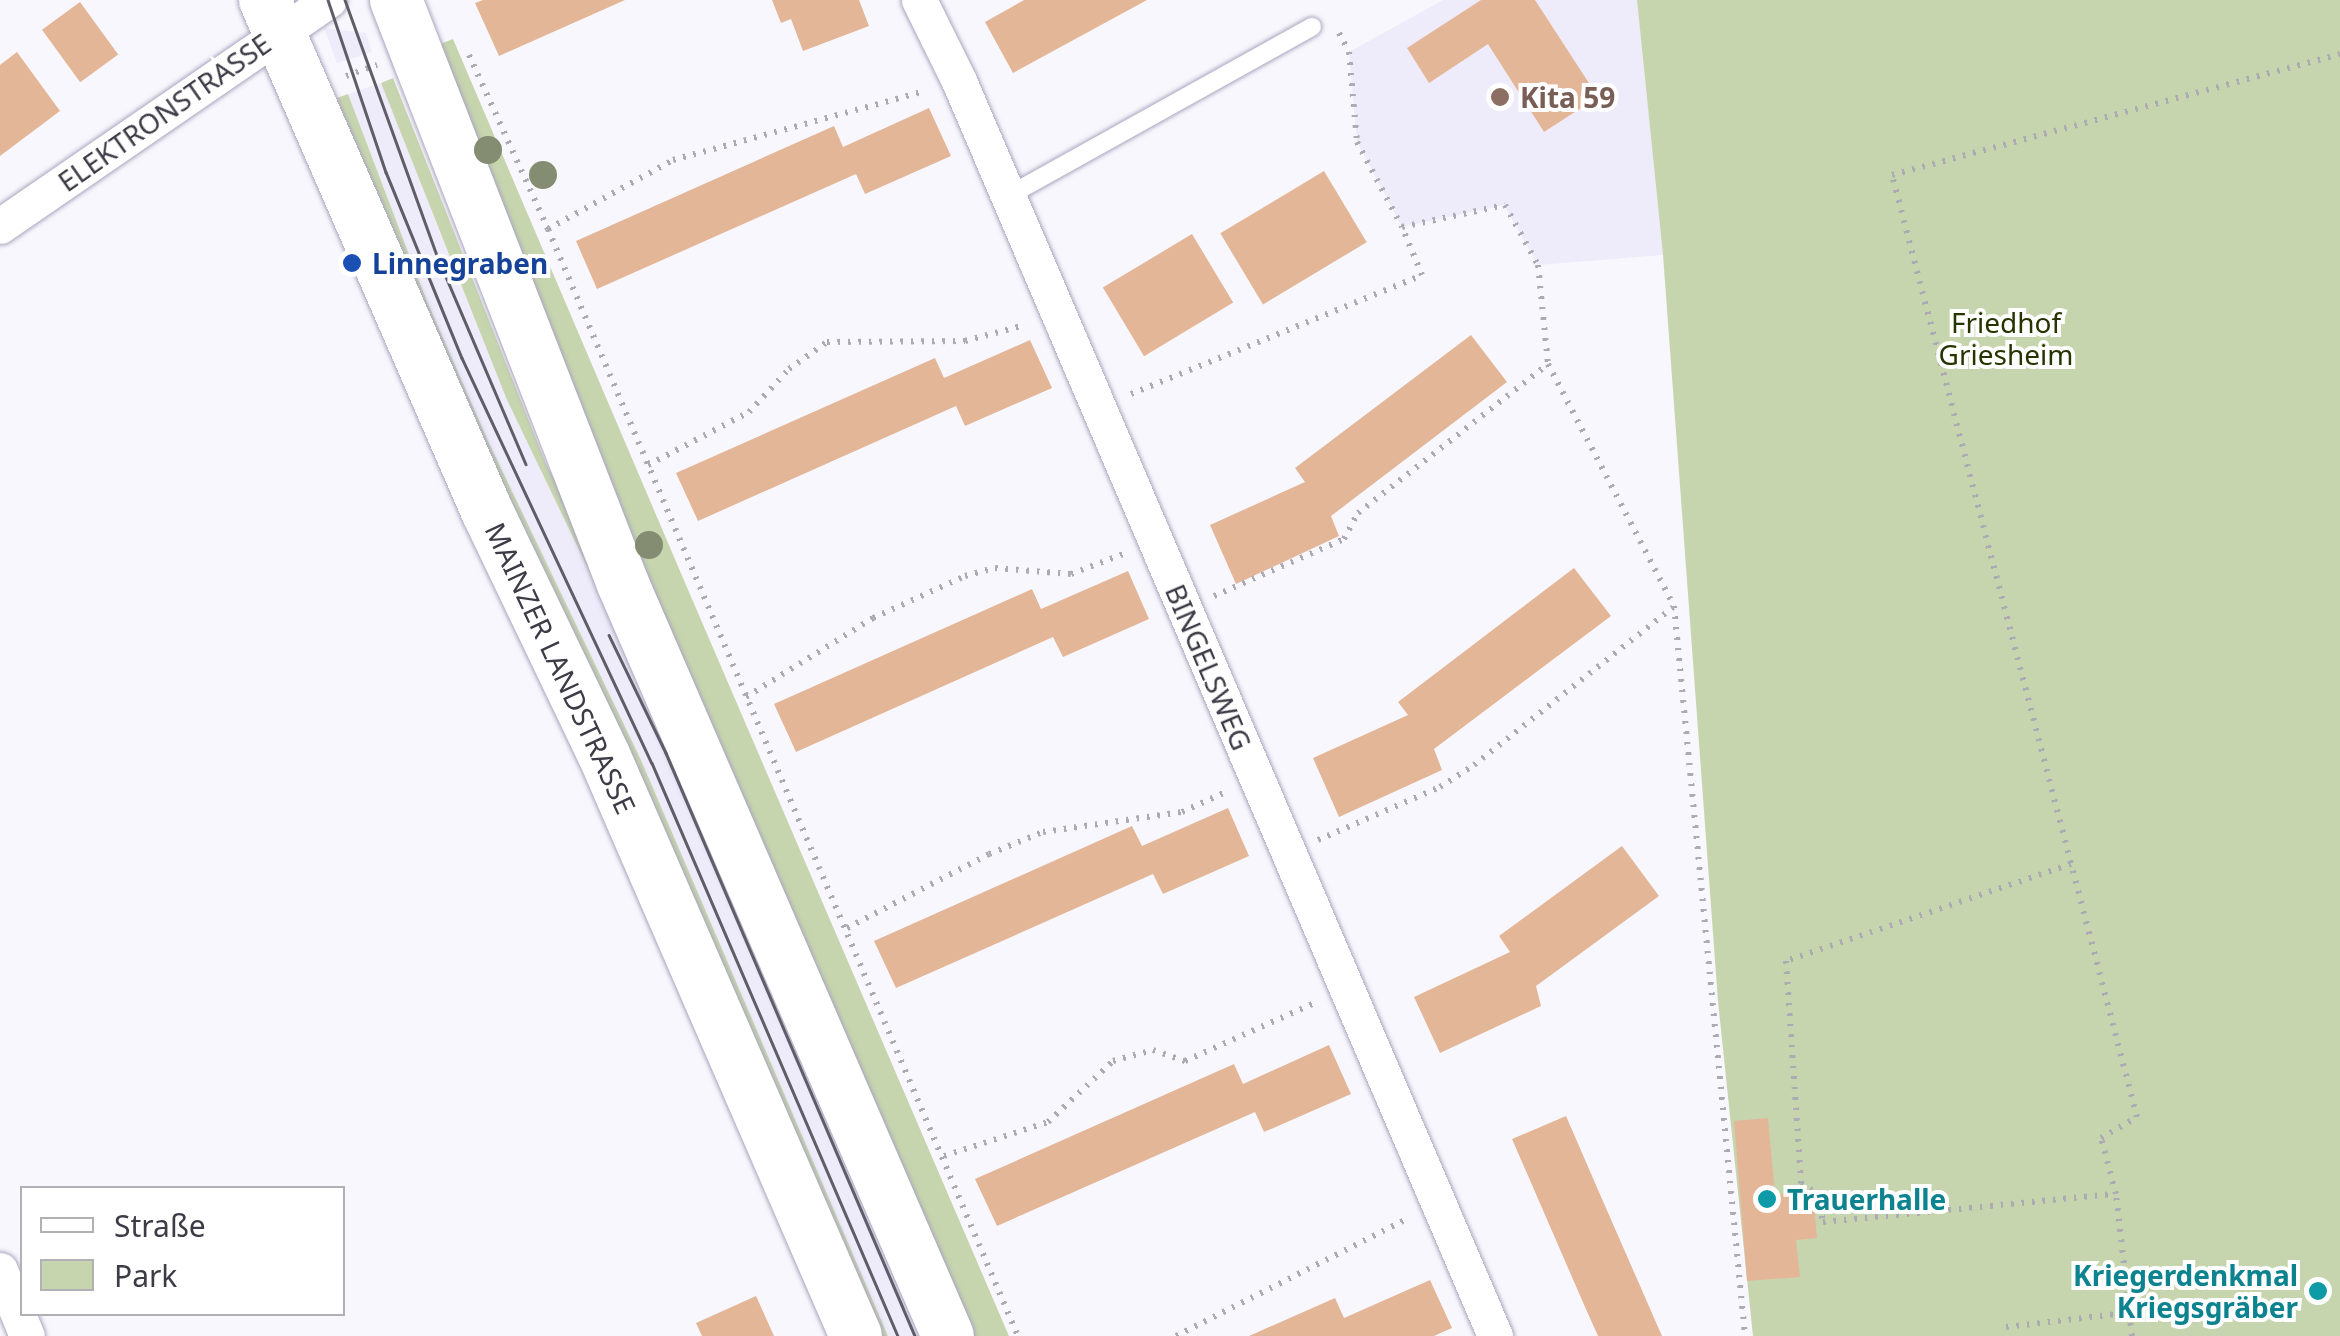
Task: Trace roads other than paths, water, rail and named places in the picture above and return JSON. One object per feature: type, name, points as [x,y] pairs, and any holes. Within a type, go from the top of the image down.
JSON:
[{"type":"main road","name":"MAINZER LANDSTRASSE","points":[[272,16],[487,512],[604,754],[856,1336]]},
{"type":"main road","points":[[423,27],[623,584],[948,1336]]},
{"type":"street","name":"ELEKTRONSTRASSE","points":[[0,226],[272,16],[328,0]]},
{"type":"street","name":"BINGELSWEG","points":[[918,0],[959,81],[1494,1336]]},
{"type":"street","points":[[0,1270],[27,1336]]},
{"type":"lane","points":[[1008,196],[1312,27]]},
{"type":"tram line","points":[[328,0],[386,172],[462,358],[652,763],[898,1336]]},
{"type":"tram line","points":[[345,0],[438,258],[526,464]]},
{"type":"tram line","points":[[609,635],[666,753],[915,1336]]},
{"type":"place","name":"Kita 59","points":[[1500,97]]},
{"type":"place","name":"Linnegraben","points":[[352,263]]},
{"type":"place","name":"Trauerhalle","points":[[1767,1199]]},
{"type":"place","name":"Kriegerdenkmal Kriegsgräber","points":[[2318,1291]]},
{"type":"park label","name":"Friedhof Griesheim","points":[[2006,338]]}]
